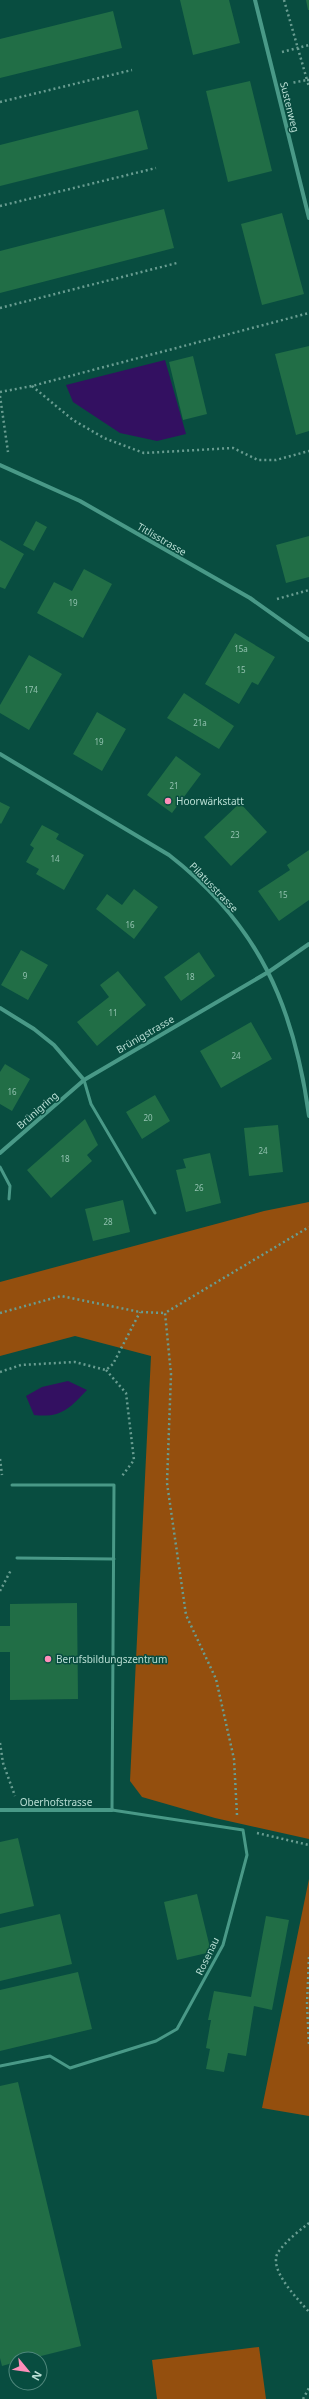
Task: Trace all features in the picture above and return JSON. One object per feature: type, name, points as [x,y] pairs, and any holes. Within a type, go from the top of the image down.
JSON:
[{"type":"street","name":"Sustenweg","points":[[256,0],[309,218]]},
{"type":"street","name":"Titlisstrasse","points":[[2,466],[80,501],[250,598],[309,640]]},
{"type":"street","name":"Pilatusstrasse","points":[[0,754],[134,833],[194,874],[239,924],[270,971],[295,1039],[303,1071],[309,1116]]},
{"type":"street","name":"Brünigstrasse","points":[[84,1080],[270,971],[309,944]]},
{"type":"street","points":[[0,1008],[34,1029],[54,1045],[84,1080]]},
{"type":"street","name":"Brünigring","points":[[0,1153],[84,1080]]},
{"type":"street","name":"Oberhofstrasse","points":[[0,1810],[112,1810]]},
{"type":"lane","points":[[84,1080],[92,1104],[156,1214]]},
{"type":"lane","points":[[0,1167],[10,1186],[9,1199]]},
{"type":"lane","points":[[12,1485],[114,1486],[112,1810],[243,1830]]},
{"type":"lane","points":[[17,1558],[114,1558]]},
{"type":"lane","name":"Rosenau","points":[[0,2066],[50,2056],[70,2068],[156,2041],[177,2029],[223,1945],[247,1855],[243,1830]]},
{"type":"path","points":[[284,0],[296,48],[308,80],[309,88]]},
{"type":"path","points":[[269,55],[309,45]]},
{"type":"path","points":[[0,102],[132,70]]},
{"type":"path","points":[[277,86],[308,80]]},
{"type":"path","points":[[0,206],[156,168]]},
{"type":"path","points":[[0,308],[177,263]]},
{"type":"path","points":[[0,392],[32,386],[309,313]]},
{"type":"path","points":[[32,386],[73,420],[104,438],[144,453],[233,448],[258,460],[276,460],[309,451]]},
{"type":"path","points":[[0,396],[9,450],[2,466]]},
{"type":"path","points":[[271,600],[309,590]]},
{"type":"path","points":[[0,1313],[60,1296],[140,1312],[166,1313],[309,1227]]},
{"type":"path","points":[[106,1370],[113,1364],[140,1312]]},
{"type":"path","points":[[166,1313],[171,1374],[167,1483],[186,1615],[216,1679],[234,1759],[238,1818],[243,1830],[309,1845]]},
{"type":"path","points":[[0,1372],[21,1365],[75,1362],[106,1370],[126,1393],[134,1460],[114,1486]]},
{"type":"path","points":[[0,1743],[3,1763],[15,1796],[18,1810]]},
{"type":"path","points":[[309,1957],[307,2004],[309,2046]]},
{"type":"path","points":[[309,2223],[278,2252],[276,2261],[278,2272],[309,2312]]},
{"type":"path","points":[[303,2399],[309,2388]]},
{"type":"shaded area","points":[[165,360],[186,434],[157,441],[120,433],[73,402],[66,385]]},
{"type":"shaded area","points":[[309,1202],[309,1839],[215,1818],[142,1797],[130,1781],[151,1356],[75,1336],[0,1356],[0,1282],[264,1211]]},
{"type":"shaded area","points":[[68,1381],[87,1390],[64,1411],[51,1415],[34,1415],[26,1396],[42,1387]]},
{"type":"shaded area","points":[[309,1879],[309,2116],[262,2108]]},
{"type":"shaded area","points":[[259,2347],[266,2399],[157,2399],[152,2360]]},
{"type":"building","points":[[180,0],[229,0],[240,43],[193,55]]},
{"type":"building","points":[[306,0],[309,0],[309,10],[308,10]]},
{"type":"building","points":[[113,11],[122,48],[0,78],[0,39]]},
{"type":"building","points":[[250,81],[272,171],[228,182],[206,91]]},
{"type":"building","points":[[138,110],[148,149],[0,186],[0,145]]},
{"type":"building","points":[[164,209],[174,248],[0,293],[0,251]]},
{"type":"building","points":[[282,213],[304,294],[262,305],[241,224]]},
{"type":"building","points":[[309,346],[309,431],[296,435],[275,354]]},
{"type":"building","points":[[193,356],[207,414],[183,420],[169,362]]},
{"type":"building","points":[[36,521],[47,527],[34,551],[23,545]]},
{"type":"building","points":[[309,536],[309,577],[286,583],[276,545]]},
{"type":"building","points":[[0,540],[24,554],[5,589],[0,587]]},
{"type":"building","points":[[84,569],[112,584],[83,638],[37,613],[54,582],[72,591]]},
{"type":"building","points":[[235,633],[275,657],[258,685],[252,682],[239,704],[205,684]]},
{"type":"building","points":[[29,655],[62,674],[29,730],[0,713],[0,705]]},
{"type":"building","points":[[184,693],[234,726],[219,749],[167,718]]},
{"type":"building","points":[[97,712],[126,729],[102,771],[73,754]]},
{"type":"building","points":[[176,756],[201,774],[172,813],[147,795]]},
{"type":"building","points":[[0,802],[10,807],[1,824],[0,823]]},
{"type":"building","points":[[240,803],[267,832],[231,866],[204,837]]},
{"type":"building","points":[[42,825],[59,834],[56,839],[84,855],[64,890],[36,874],[39,869],[26,862],[34,848],[30,845]]},
{"type":"building","points":[[309,850],[309,900],[279,921],[258,891],[290,870],[287,865]]},
{"type":"building","points":[[134,889],[158,907],[134,939],[96,909],[107,894],[122,905]]},
{"type":"building","points":[[21,950],[48,965],[28,1000],[1,985]]},
{"type":"building","points":[[199,952],[215,976],[181,1001],[164,977]]},
{"type":"building","points":[[118,971],[146,1005],[97,1046],[77,1022],[109,997],[100,985]]},
{"type":"building","points":[[251,1022],[272,1059],[221,1088],[200,1051]]},
{"type":"building","points":[[5,1064],[30,1079],[12,1111],[0,1104],[0,1072]]},
{"type":"building","points":[[155,1095],[170,1121],[142,1139],[126,1112]]},
{"type":"building","points":[[85,1119],[98,1145],[87,1155],[92,1161],[51,1198],[27,1170]]},
{"type":"building","points":[[278,1125],[283,1172],[249,1176],[244,1128]]},
{"type":"building","points":[[210,1153],[221,1203],[186,1212],[176,1170],[186,1168],[183,1159]]},
{"type":"building","points":[[123,1200],[130,1232],[93,1241],[85,1209]]},
{"type":"building","points":[[77,1603],[78,1699],[10,1700],[10,1652],[0,1652],[0,1626],[10,1626],[10,1604]]},
{"type":"building","points":[[18,1838],[34,1906],[0,1914],[0,1842]]},
{"type":"building","points":[[197,1894],[211,1952],[177,1960],[164,1902]]},
{"type":"building","points":[[60,1914],[72,1964],[0,1981],[0,1928]]},
{"type":"building","points":[[266,1916],[289,1920],[272,2010],[254,2006],[246,2056],[228,2053],[224,2072],[206,2069],[210,2049],[206,2048],[211,2020],[208,2020],[214,1991],[251,1997]]},
{"type":"building","points":[[78,1972],[92,2029],[0,2051],[0,1990]]},
{"type":"building","points":[[18,2082],[81,2346],[48,2354],[48,2351],[8,2351],[8,2364],[2,2366],[0,2358],[0,2086]]},
{"type":"place","name":"Hoorwärkstatt","points":[[168,801]]},
{"type":"place","name":"Berufsbildungszentrum","points":[[48,1659]]}]
